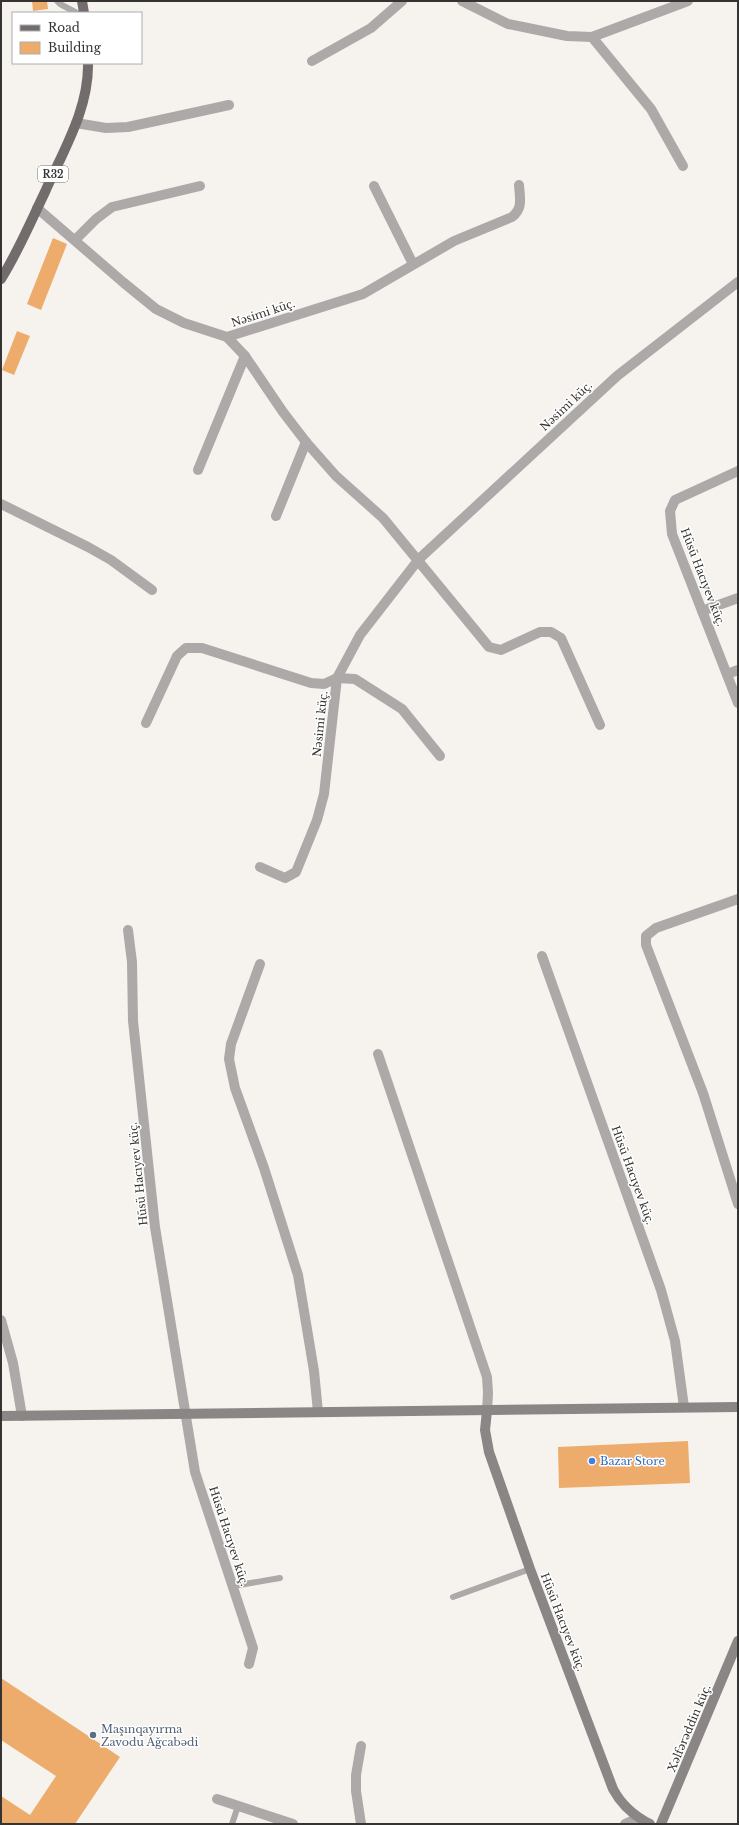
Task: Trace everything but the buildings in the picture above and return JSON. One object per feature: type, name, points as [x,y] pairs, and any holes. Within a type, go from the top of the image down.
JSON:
[{"type":"main road","points":[[82,1],[84,12]]},
{"type":"main road","name":"R32","points":[[1,279],[37,208],[76,123],[87,83],[88,64]]},
{"type":"main road","points":[[1,1416],[738,1407]]},
{"type":"main road","name":"Hüsü Hacıyev küç.","points":[[487,1411],[485,1430],[488,1452],[530,1569],[613,1789],[618,1799],[638,1818],[650,1824]]},
{"type":"main road","name":"Xəlfərəddin küç.","points":[[661,1824],[738,1641]]},
{"type":"street","points":[[312,61],[370,28],[402,1]]},
{"type":"street","points":[[462,1],[508,24],[567,36],[592,37],[688,1]]},
{"type":"street","points":[[592,37],[650,109],[683,166]]},
{"type":"street","points":[[76,123],[106,128],[128,127],[229,105]]},
{"type":"street","name":"Nəsimi küç.","points":[[227,337],[363,294],[454,241],[512,217],[518,212],[521,205],[519,185]]},
{"type":"street","points":[[75,240],[96,219],[112,206],[200,186]]},
{"type":"street","points":[[374,186],[413,264]]},
{"type":"street","name":"Nəsimi küç.","points":[[37,208],[156,309],[184,323],[227,337],[245,356],[283,412],[306,442],[336,476],[383,518],[419,559],[489,647],[501,650],[540,632],[551,632],[561,638],[600,725]]},
{"type":"street","name":"Nəsimi küç.","points":[[260,867],[285,878],[296,872],[317,820],[324,794],[337,678],[360,635],[419,559],[616,376],[738,282]]},
{"type":"street","points":[[198,470],[245,356]]},
{"type":"street","points":[[276,516],[306,442]]},
{"type":"street","name":"Hüsü Hacıyev küç.","points":[[738,471],[675,500],[670,511],[672,534],[738,703]]},
{"type":"street","points":[[1,504],[111,560],[152,590]]},
{"type":"street","points":[[702,610],[738,598]]},
{"type":"street","points":[[146,723],[177,656],[186,648],[202,648],[311,683],[324,684],[337,678],[355,679],[402,709],[440,756]]},
{"type":"street","points":[[727,674],[738,670]]},
{"type":"street","points":[[738,899],[656,928],[646,936],[646,945],[702,1093],[738,1204]]},
{"type":"street","name":"Hüsü Hacıyev küç.","points":[[128,930],[132,962],[133,1021],[155,1227],[195,1472],[253,1648],[249,1664]]},
{"type":"street","name":"Hüsü Hacıyev küç.","points":[[542,956],[661,1290],[675,1341],[684,1407]]},
{"type":"street","points":[[260,964],[231,1044],[229,1059],[235,1088],[264,1168],[298,1275],[314,1371],[318,1412]]},
{"type":"street","name":"Hüsü Hacıyev küç.","points":[[378,1054],[486,1377],[488,1393],[487,1411]]},
{"type":"street","points":[[1,1320],[13,1363],[22,1416]]},
{"type":"street","points":[[361,1746],[356,1775],[356,1791],[361,1824]]},
{"type":"street","points":[[217,1799],[293,1824]]},
{"type":"street","points":[[625,1824],[638,1818]]},
{"type":"lane","points":[[57,1],[75,12]]},
{"type":"lane","points":[[453,1597],[530,1569]]},
{"type":"lane","points":[[233,1586],[280,1578]]},
{"type":"lane","points":[[232,1824],[238,1806]]},
{"type":"place","name":"Bazar Store","points":[[592,1461]]},
{"type":"place","name":"Maşınqayırma Zavodu Ağcabədi","points":[[93,1735]]}]
